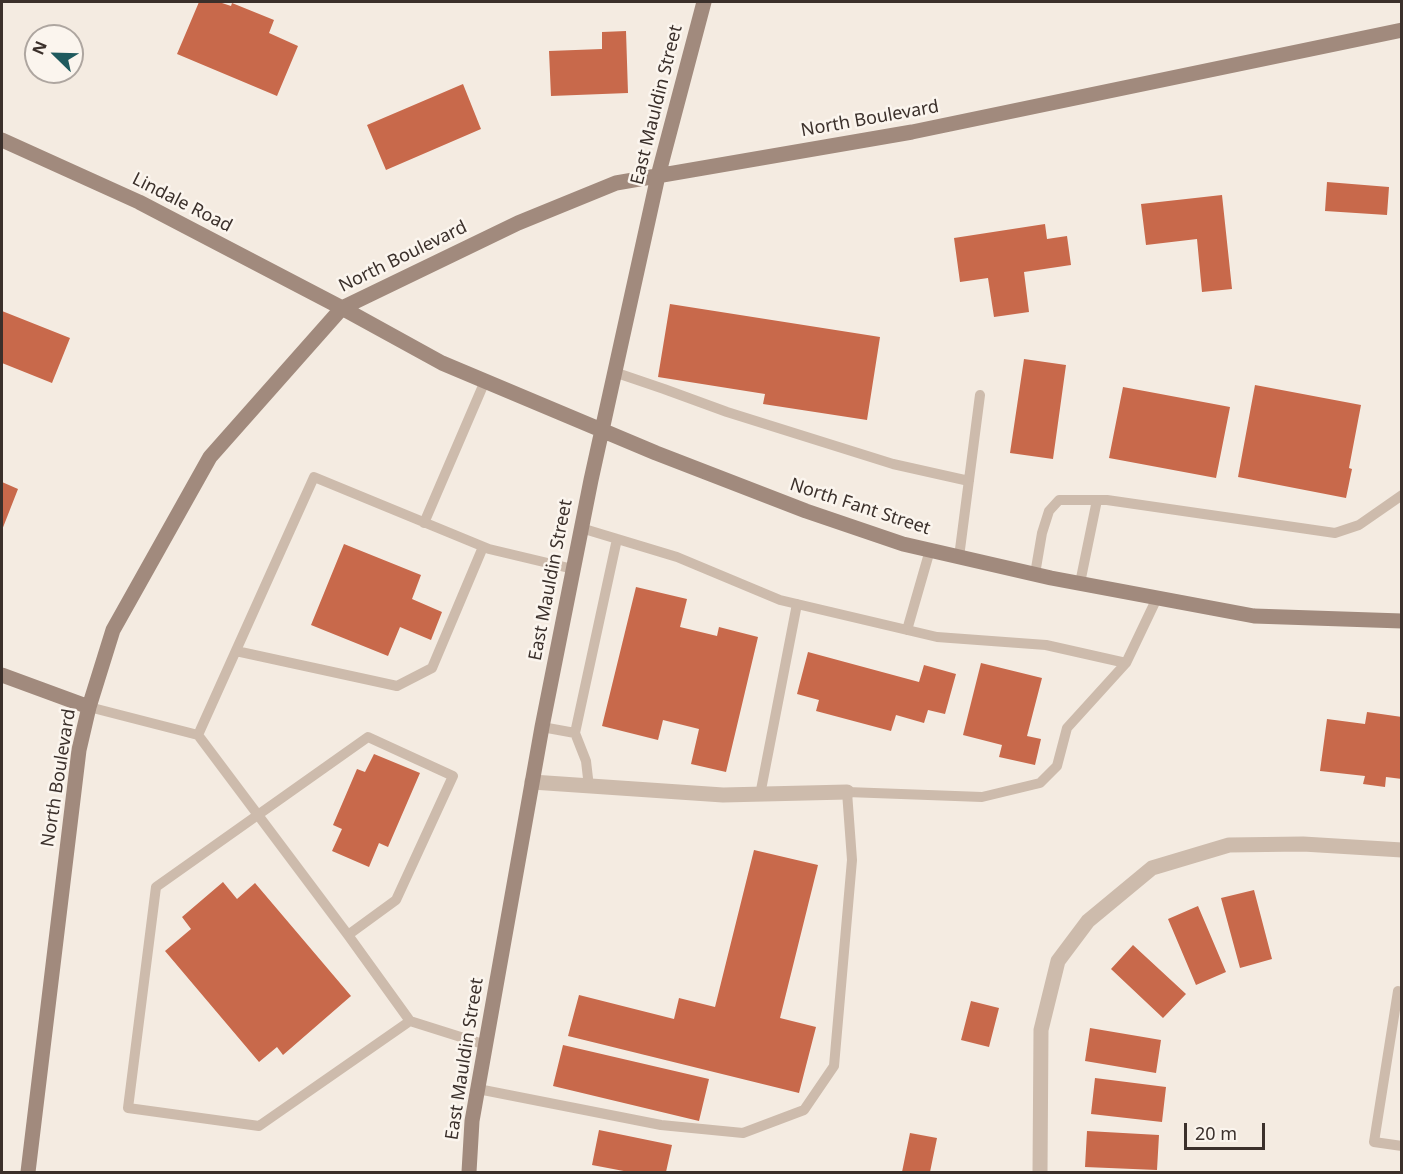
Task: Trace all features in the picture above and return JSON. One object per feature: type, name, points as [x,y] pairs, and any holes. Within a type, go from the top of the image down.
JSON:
[{"type":"street","name":"East Mauldin Street","points":[[469,1173],[472,1121],[542,727],[581,528],[658,176],[704,2]]},
{"type":"street","name":"North Boulevard","points":[[28,1173],[79,750],[89,707],[113,630],[210,458],[342,308],[518,223],[616,183],[912,132],[1401,30]]},
{"type":"street","name":"Lindale Road","points":[[2,140],[139,202],[342,308]]},
{"type":"street","name":"North Fant Street","points":[[342,308],[442,363],[601,430],[806,511],[903,544],[1035,574],[1254,616],[1401,621]]},
{"type":"street","points":[[2,675],[89,707]]},
{"type":"street","points":[[532,782],[723,795],[847,792]]},
{"type":"street","points":[[1040,1173],[1041,1030],[1058,961],[1088,921],[1152,868],[1229,845],[1303,844],[1401,850]]},
{"type":"lane","points":[[614,372],[727,412],[893,464],[969,481]]},
{"type":"lane","points":[[424,523],[485,381]]},
{"type":"lane","points":[[959,557],[980,395]]},
{"type":"lane","points":[[198,735],[314,477],[483,547],[573,570]]},
{"type":"lane","points":[[1035,574],[1042,533],[1049,511],[1059,500],[1097,500],[1335,533],[1359,525],[1401,495]]},
{"type":"lane","points":[[1080,583],[1097,500]]},
{"type":"lane","points":[[581,528],[677,557],[780,600],[937,637],[1046,645],[1126,663]]},
{"type":"lane","points":[[589,787],[586,761],[575,733],[617,539]]},
{"type":"lane","points":[[236,651],[397,686],[432,668],[483,547]]},
{"type":"lane","points":[[907,630],[930,550]]},
{"type":"lane","points":[[478,1089],[661,1125],[743,1133],[804,1110],[834,1066],[852,860],[847,792],[982,797],[1040,783],[1057,766],[1067,728],[1126,663],[1157,598]]},
{"type":"lane","points":[[760,795],[797,604]]},
{"type":"lane","points":[[89,707],[198,735],[410,1021],[486,1046]]},
{"type":"lane","points":[[542,727],[575,733]]},
{"type":"lane","points":[[348,935],[396,900],[453,776],[368,737],[156,887],[128,1108],[259,1126],[410,1021]]},
{"type":"lane","points":[[1401,992],[1398,991],[1374,1143],[1401,1146]]},
{"type":"building","points":[[199,2],[219,2],[231,6],[232,3],[274,20],[269,33],[298,46],[277,96],[177,54]]},
{"type":"building","points":[[626,31],[628,93],[551,96],[549,51],[602,49],[602,32]]},
{"type":"building","points":[[463,84],[481,129],[386,170],[367,125]]},
{"type":"building","points":[[1327,182],[1389,187],[1387,215],[1325,211]]},
{"type":"building","points":[[1222,195],[1232,289],[1202,292],[1197,239],[1146,245],[1141,204]]},
{"type":"building","points":[[1045,224],[1047,239],[1067,236],[1071,265],[1024,272],[1029,312],[994,317],[988,278],[960,282],[954,238]]},
{"type":"building","points":[[670,304],[880,337],[867,420],[763,404],[765,394],[658,377]]},
{"type":"building","points":[[2,311],[70,338],[52,383],[2,363]]},
{"type":"building","points":[[1024,359],[1066,365],[1053,459],[1010,453]]},
{"type":"building","points":[[1255,385],[1361,405],[1349,468],[1352,469],[1346,498],[1238,477]]},
{"type":"building","points":[[1123,387],[1230,407],[1216,478],[1109,458]]},
{"type":"building","points":[[2,482],[18,489],[2,530]]},
{"type":"building","points":[[344,544],[421,575],[412,599],[442,612],[431,640],[400,627],[388,656],[311,625]]},
{"type":"building","points":[[636,587],[687,599],[680,627],[717,636],[719,627],[758,637],[726,772],[691,764],[699,729],[663,720],[658,740],[602,726]]},
{"type":"building","points":[[808,652],[919,682],[924,665],[956,674],[945,714],[928,710],[924,723],[896,715],[891,731],[816,711],[819,700],[797,694]]},
{"type":"building","points":[[981,663],[1042,678],[1027,736],[1041,739],[1035,765],[999,757],[1002,745],[963,735]]},
{"type":"building","points":[[1367,712],[1402,717],[1402,779],[1386,777],[1385,787],[1363,784],[1365,776],[1320,771],[1327,719],[1365,724]]},
{"type":"building","points":[[374,754],[420,773],[388,847],[379,843],[369,867],[332,851],[342,829],[333,825],[357,769],[365,772]]},
{"type":"building","points":[[754,850],[818,865],[780,1018],[816,1027],[799,1093],[568,1036],[579,995],[674,1019],[679,998],[715,1007]]},
{"type":"building","points":[[223,882],[237,899],[255,883],[351,996],[283,1055],[277,1047],[259,1062],[165,951],[191,929],[182,917]]},
{"type":"building","points":[[1254,890],[1272,959],[1240,968],[1221,898]]},
{"type":"building","points":[[1198,906],[1226,972],[1196,985],[1168,919]]},
{"type":"building","points":[[1133,945],[1186,994],[1163,1018],[1111,969]]},
{"type":"building","points":[[971,1001],[999,1008],[989,1047],[961,1040]]},
{"type":"building","points":[[1090,1028],[1161,1040],[1156,1073],[1085,1061]]},
{"type":"building","points":[[563,1045],[709,1079],[699,1121],[553,1086]]},
{"type":"building","points":[[1095,1078],[1166,1087],[1162,1122],[1091,1114]]},
{"type":"building","points":[[599,1130],[672,1145],[666,1172],[629,1172],[592,1165]]},
{"type":"building","points":[[1087,1131],[1159,1135],[1157,1170],[1085,1167]]},
{"type":"building","points":[[910,1133],[937,1138],[930,1172],[902,1172]]}]
